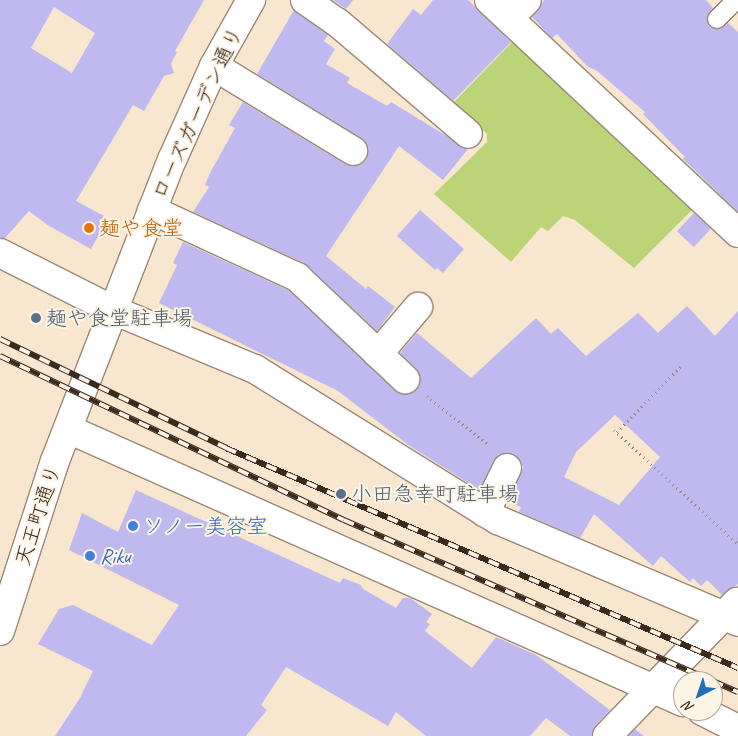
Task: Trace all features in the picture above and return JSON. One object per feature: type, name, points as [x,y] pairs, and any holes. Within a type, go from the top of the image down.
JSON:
[{"type":"street","name":"ローズガーデン通り","points":[[68,429],[152,210],[214,66],[251,0]]},
{"type":"street","points":[[305,0],[337,22],[468,134]]},
{"type":"street","points":[[489,0],[518,9],[738,233]]},
{"type":"street","points":[[214,66],[353,151]]},
{"type":"street","points":[[152,210],[297,277],[405,380]]},
{"type":"street","points":[[0,253],[113,310],[255,369],[485,513],[733,612],[652,687],[607,736]]},
{"type":"street","points":[[378,354],[419,312]]},
{"type":"street","points":[[68,429],[673,697]]},
{"type":"street","name":"天王町通り","points":[[3,615],[68,429]]},
{"type":"street","points":[[485,513],[507,468]]},
{"type":"street","points":[[723,721],[738,728]]},
{"type":"lane","points":[[717,19],[736,0]]},
{"type":"path","points":[[680,366],[615,431],[738,544]]},
{"type":"path","points":[[405,380],[504,456],[507,468]]},
{"type":"green space","points":[[519,35],[697,205],[634,268],[575,220],[563,216],[548,231],[541,227],[511,262],[434,194],[487,142],[487,134],[454,102]]},
{"type":"building","points":[[0,0],[204,0],[175,51],[177,52],[171,64],[174,73],[164,76],[144,111],[133,105],[76,201],[108,218],[91,249],[49,226],[29,211],[5,238],[0,238]],"holes":[[[54,7],[95,33],[72,73],[31,48]]]},
{"type":"building","points":[[333,0],[353,0],[346,9]]},
{"type":"building","points":[[433,0],[468,0],[511,42],[453,101],[387,44],[413,9],[421,15]]},
{"type":"building","points":[[544,0],[706,0],[713,8],[707,17],[710,27],[719,29],[728,23],[738,32],[738,212],[683,159],[685,157],[643,114],[645,112],[597,71],[587,66],[557,34],[552,38],[532,17]]},
{"type":"building","points":[[294,10],[328,35],[324,41],[335,49],[326,64],[350,78],[347,83],[387,106],[391,102],[468,149],[443,180],[399,146],[326,256],[366,289],[368,286],[395,307],[377,331],[304,263],[193,212],[209,187],[205,185],[210,173],[235,128],[229,125],[243,102],[345,164],[360,165],[367,159],[367,144],[361,138],[257,74]]},
{"type":"building","points":[[420,210],[464,249],[443,273],[437,268],[435,270],[397,236]]},
{"type":"building","points":[[694,213],[711,229],[694,247],[677,231]]},
{"type":"building","points":[[183,242],[288,290],[402,394],[410,394],[420,383],[416,368],[400,353],[417,333],[471,378],[536,318],[551,334],[558,328],[586,356],[638,313],[658,333],[687,306],[715,336],[738,311],[738,584],[722,595],[707,580],[701,586],[693,578],[690,582],[661,556],[653,566],[594,514],[580,538],[519,512],[521,507],[508,501],[523,467],[514,454],[498,455],[479,490],[407,444],[338,391],[159,303],[177,265],[173,263]],"holes":[[[615,415],[660,457],[619,505],[564,477],[576,452]]]},
{"type":"building","points":[[136,490],[340,583],[343,578],[361,585],[363,589],[396,608],[403,598],[410,598],[432,614],[426,622],[430,624],[425,631],[472,668],[496,637],[536,655],[610,710],[595,726],[592,736],[570,736],[546,718],[530,736],[426,736],[396,712],[388,726],[286,667],[261,705],[267,710],[246,736],[55,736],[80,698],[93,671],[38,644],[59,609],[73,605],[152,645],[179,605],[69,550],[82,513],[118,532]]},
{"type":"building","points":[[635,729],[644,736],[629,736]]},
{"type":"railway","points":[[0,339],[226,448],[738,668]]},
{"type":"railway","points":[[0,356],[344,520],[690,671]]},
{"type":"railway","points":[[723,685],[738,692]]},
{"type":"place","name":"麺や食堂","points":[[89,228]]},
{"type":"place","name":"麺や食堂駐車場","points":[[36,318]]},
{"type":"place","name":"小田急幸町駐車場","points":[[341,494]]},
{"type":"place","name":"ソノー美容室","points":[[133,526]]},
{"type":"place","name":"Riku","points":[[90,556]]}]
